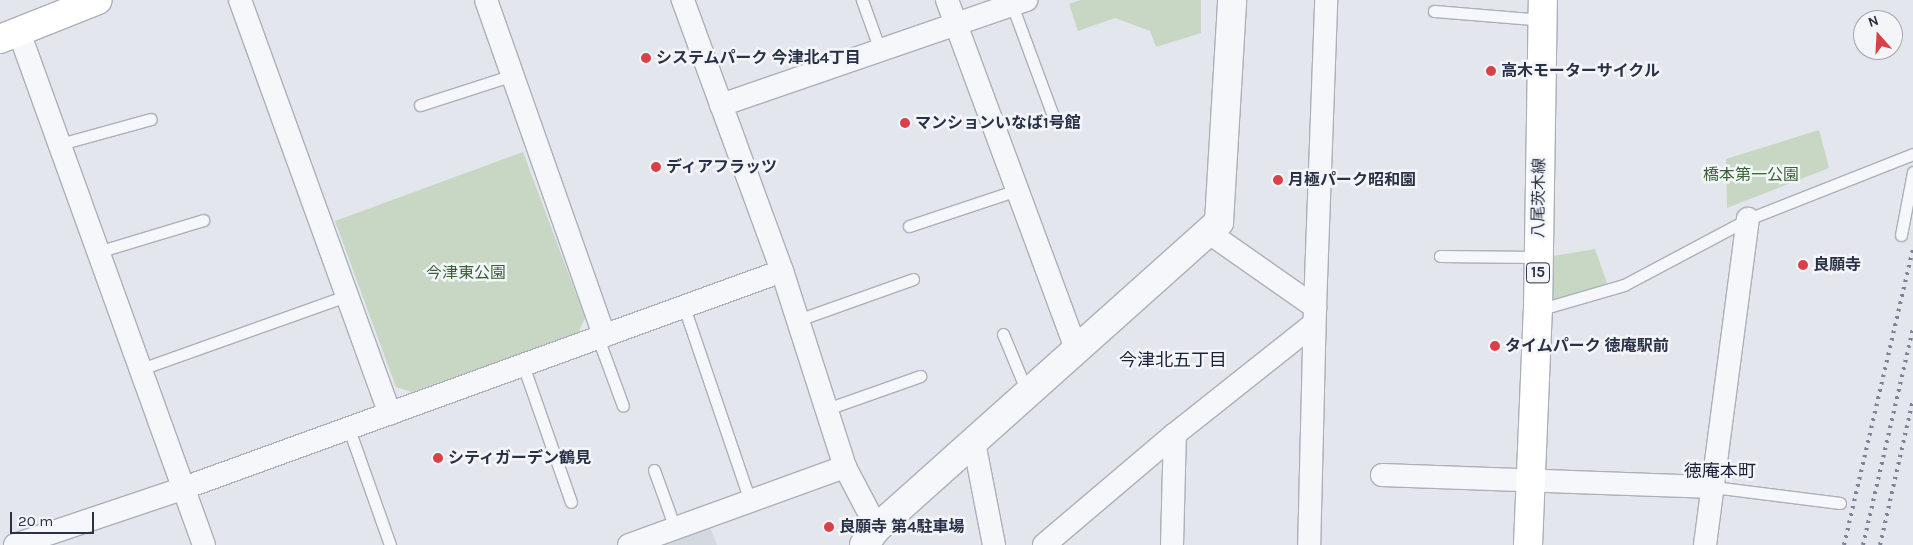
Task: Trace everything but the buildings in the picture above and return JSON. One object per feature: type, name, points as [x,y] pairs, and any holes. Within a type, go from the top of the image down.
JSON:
[{"type":"main road","points":[[9,36],[98,0]]},
{"type":"main road","name":"八尾茨木線","points":[[1528,545],[1538,310],[1543,10]]},
{"type":"street","points":[[240,0],[390,414]]},
{"type":"street","points":[[486,0],[601,337]]},
{"type":"street","points":[[683,0],[782,271],[826,409],[871,536],[1219,222],[1232,0]]},
{"type":"street","points":[[947,0],[1077,351]]},
{"type":"street","points":[[1308,545],[1326,0]]},
{"type":"street","points":[[722,106],[1019,2]]},
{"type":"street","points":[[9,36],[60,144],[204,545]]},
{"type":"street","points":[[1704,545],[1748,219]]},
{"type":"street","points":[[1208,232],[1315,316]]},
{"type":"street","points":[[15,545],[184,488],[782,271]]},
{"type":"street","points":[[1044,545],[1315,316]]},
{"type":"street","points":[[1172,545],[1175,434]]},
{"type":"street","points":[[974,442],[994,545]]},
{"type":"street","points":[[629,545],[846,467]]},
{"type":"street","points":[[1382,475],[1713,487]]},
{"type":"lane","points":[[862,0],[880,50]]},
{"type":"lane","points":[[1019,2],[1055,120]]},
{"type":"lane","points":[[1434,11],[1543,10]]},
{"type":"lane","points":[[420,105],[513,75]]},
{"type":"lane","points":[[60,144],[151,119]]},
{"type":"lane","points":[[1538,310],[1624,285],[1748,219],[1913,154]]},
{"type":"lane","points":[[1902,234],[1913,172]]},
{"type":"lane","points":[[909,226],[1017,190]]},
{"type":"lane","points":[[98,252],[203,220]]},
{"type":"lane","points":[[1440,256],[1538,257]]},
{"type":"lane","points":[[798,320],[913,279]]},
{"type":"lane","points":[[141,369],[346,296]]},
{"type":"lane","points":[[684,307],[750,501]]},
{"type":"lane","points":[[1003,334],[1027,394]]},
{"type":"lane","points":[[601,337],[623,406]]},
{"type":"lane","points":[[523,365],[571,502]]},
{"type":"lane","points":[[826,409],[920,376]]},
{"type":"lane","points":[[349,429],[390,545]]},
{"type":"lane","points":[[654,470],[675,528]]},
{"type":"lane","points":[[1713,487],[1840,503]]},
{"type":"shaded area","points":[[710,527],[717,545],[661,545]]},
{"type":"green space","points":[[1081,0],[1201,0],[1201,33],[1156,47],[1150,31],[1115,18],[1078,31],[1069,4]]},
{"type":"green space","name":"橋本第一公園","points":[[1819,130],[1829,168],[1727,208],[1726,159]]},
{"type":"green space","name":"今津東公園","points":[[523,152],[585,318],[578,333],[412,392],[396,387],[335,221]]},
{"type":"green space","points":[[1595,249],[1607,283],[1549,304],[1547,257]]},
{"type":"railway","points":[[1844,545],[1913,248]]},
{"type":"railway","points":[[1863,545],[1913,329]]},
{"type":"railway","points":[[1880,545],[1913,400]]},
{"type":"place","name":"システムパーク 今津北4丁目","points":[[646,58]]},
{"type":"place","name":"高木モーターサイクル","points":[[1491,71]]},
{"type":"place","name":"マンションいなば1号館","points":[[905,123]]},
{"type":"place","name":"ディアフラッツ","points":[[656,167]]},
{"type":"place","name":"月極パーク昭和園","points":[[1278,180]]},
{"type":"place","name":"良願寺","points":[[1803,265]]},
{"type":"place","name":"タイムパーク 徳庵駅前","points":[[1495,346]]},
{"type":"place","name":"シティガーデン鶴見","points":[[438,458]]},
{"type":"place","name":"良願寺 第4駐車場","points":[[829,527]]},
{"type":"district","name":"今津北五丁目","points":[[1173,360]]},
{"type":"district","name":"徳庵本町","points":[[1720,471]]}]
